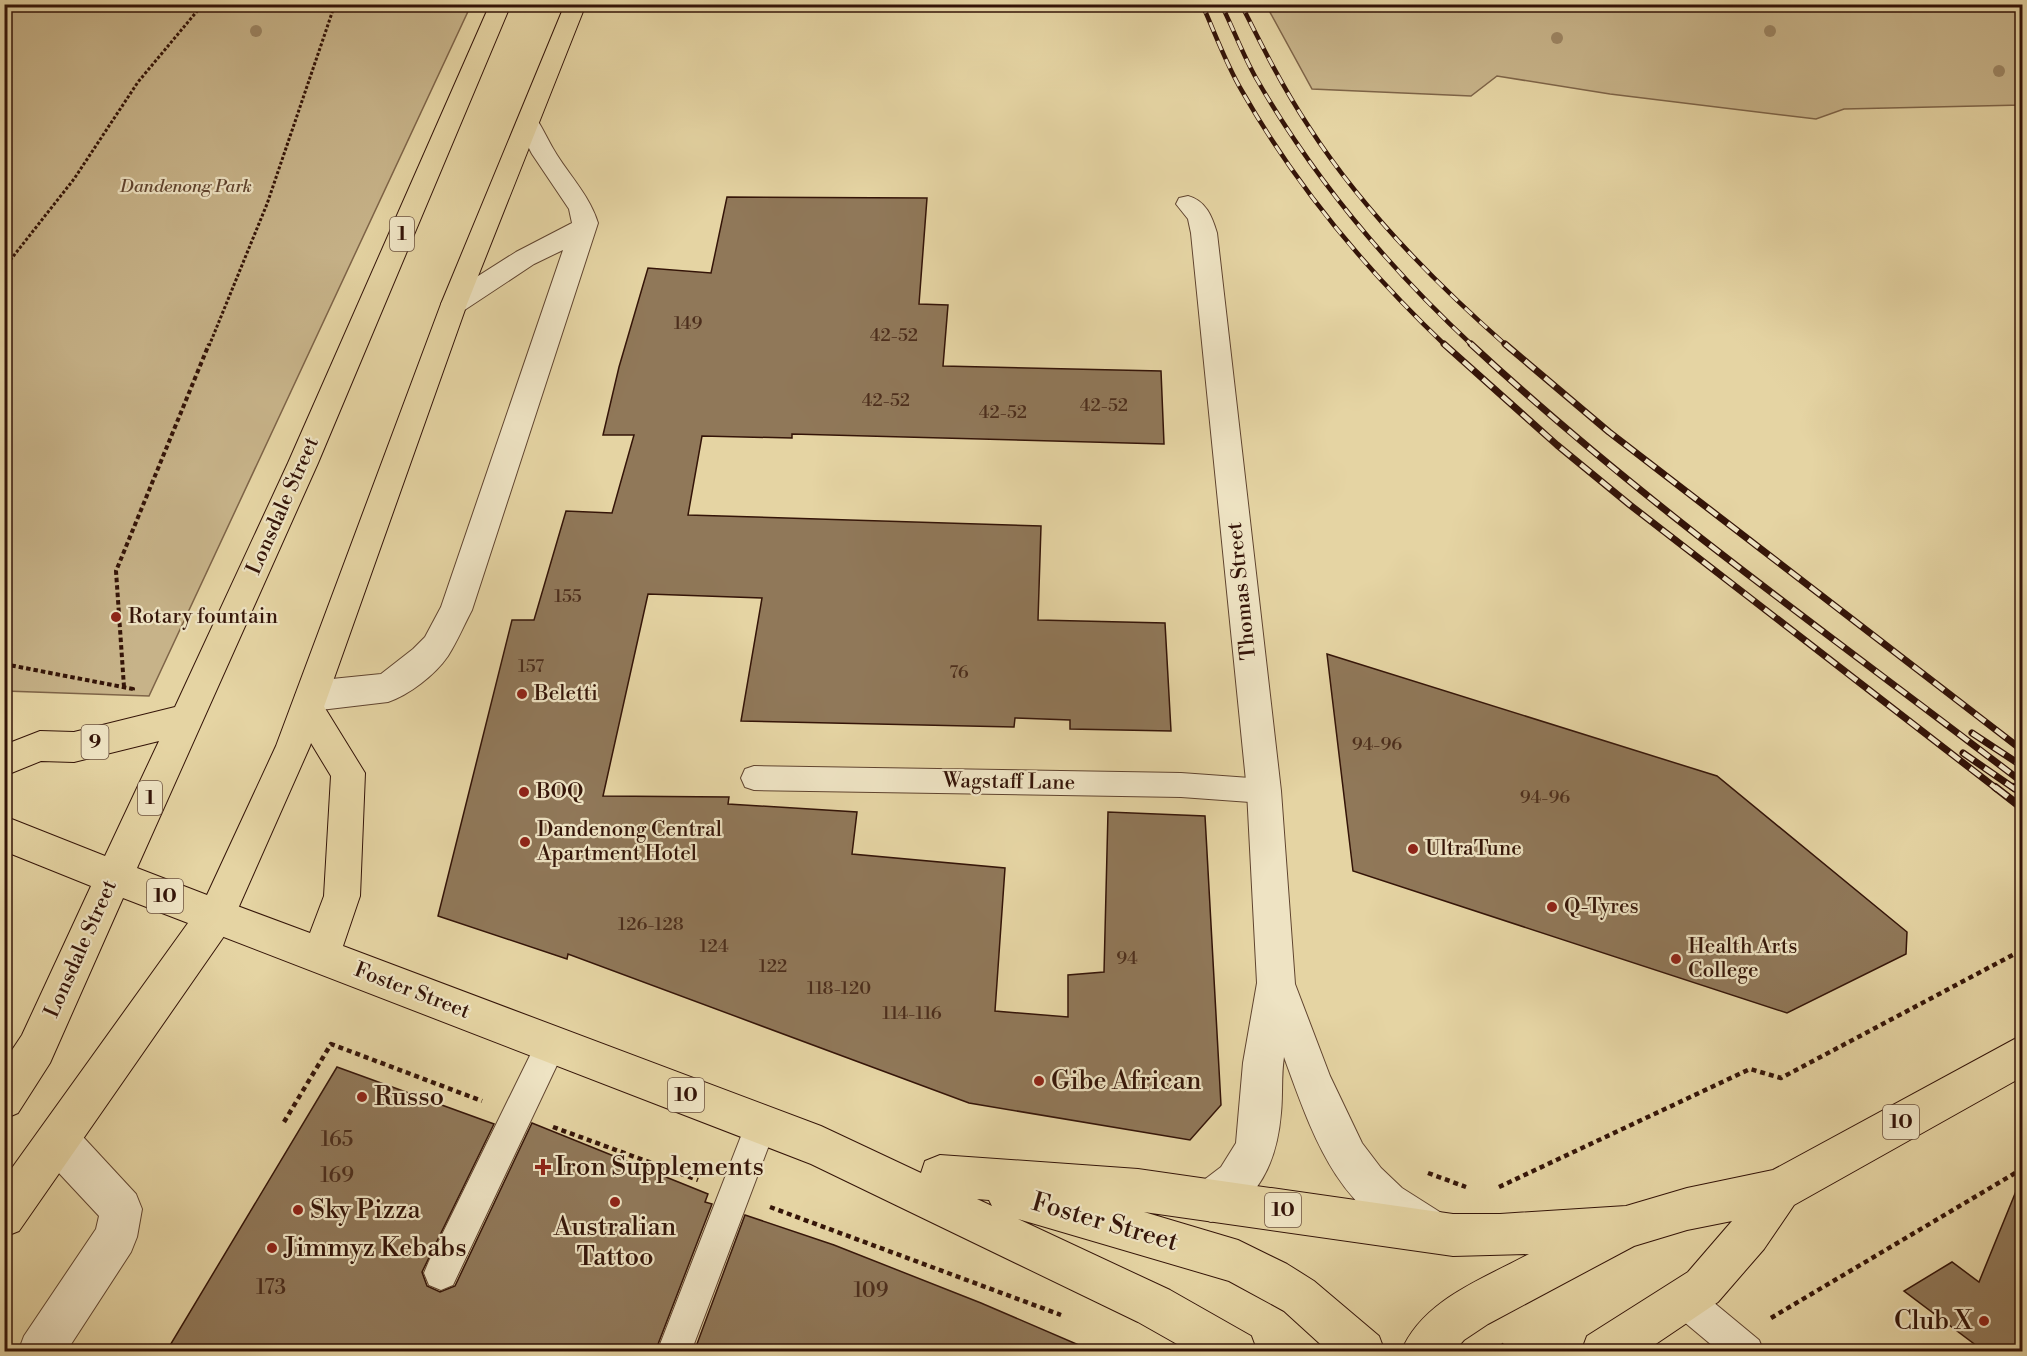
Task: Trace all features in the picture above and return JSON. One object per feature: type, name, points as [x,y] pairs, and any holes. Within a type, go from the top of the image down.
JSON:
[{"type":"main road","name":"Lonsdale Street","points":[[4,1099],[36,1049],[303,463],[501,4]]},
{"type":"main road","points":[[4,1216],[216,916],[310,703],[403,439],[454,304],[576,4]]},
{"type":"main road","points":[[310,703],[348,773],[342,896],[321,956]]},
{"type":"main road","name":"9","points":[[4,761],[40,746],[74,747],[186,719]]},
{"type":"main road","name":"Foster Street","points":[[4,833],[113,877],[821,1147],[1154,1306],[1235,1352]]},
{"type":"main road","name":"10","points":[[1423,1352],[1448,1324],[1472,1308],[1626,1227],[1686,1209],[1779,1190],[2022,1054]]},
{"type":"main road","name":"Foster Street","points":[[821,1147],[940,1176],[1197,1248],[1238,1262],[1299,1296],[1363,1352]]},
{"type":"main road","name":"10","points":[[940,1176],[1138,1190],[1453,1235],[1500,1235],[1626,1227]]},
{"type":"main road","name":"10","points":[[1603,1352],[1703,1287],[1749,1234],[1779,1190]]},
{"type":"street","points":[[310,703],[388,688],[425,659],[443,637],[456,610],[585,220],[581,208],[544,154],[528,123]]},
{"type":"street","name":"Thomas Street","points":[[1188,204],[1200,217],[1204,233],[1264,791],[1276,983],[1263,1063],[1261,1112],[1256,1149],[1236,1182],[1211,1201]]},
{"type":"street","points":[[454,304],[525,258],[582,230]]},
{"type":"street","name":"Thomas Street","points":[[1276,983],[1314,1085],[1347,1158],[1366,1183],[1387,1203],[1433,1232]]},
{"type":"street","points":[[40,1352],[116,1237],[121,1209],[58,1141]]},
{"type":"lane","name":"Wagstaff Lane","points":[[754,777],[1181,785],[1264,791]]},
{"type":"lane","points":[[441,1273],[552,1044]]},
{"type":"lane","points":[[674,1352],[761,1124]]},
{"type":"lane","points":[[1683,1299],[1740,1346]]},
{"type":"path","points":[[4,268],[74,179],[138,82],[203,4]]},
{"type":"path","points":[[124,687],[116,571],[267,204],[335,4]]},
{"type":"path","points":[[4,664],[133,689],[96,741]]},
{"type":"path","points":[[1492,1189],[1514,1181],[1750,1069],[1781,1078],[2022,951]]},
{"type":"path","points":[[1740,1346],[2022,1169]]},
{"type":"path","points":[[1426,1172],[1471,1189]]},
{"type":"green space","name":"Dandenong Park","points":[[5,4],[471,5],[149,696],[5,691]]},
{"type":"green space","points":[[1266,5],[2022,5],[2022,105],[1844,109],[1816,119],[1610,94],[1497,76],[1471,96],[1312,89]]},
{"type":"building","points":[[727,197],[927,198],[919,304],[948,305],[943,366],[1161,371],[1164,444],[792,434],[792,438],[702,436],[688,515],[1041,526],[1038,620],[1165,623],[1171,731],[1070,729],[1070,720],[1015,718],[1014,727],[741,721],[762,598],[648,594],[603,796],[729,797],[728,804],[857,812],[852,854],[1005,868],[995,1011],[1068,1017],[1068,975],[1104,972],[1108,812],[1205,816],[1221,1105],[1190,1140],[969,1103],[568,954],[567,959],[438,916],[512,620],[534,620],[566,511],[612,513],[634,435],[603,435],[619,367],[648,268],[711,273]]},
{"type":"building","points":[[1327,654],[1717,776],[1907,932],[1906,954],[1787,1013],[1353,871]]},
{"type":"building","points":[[337,1067],[494,1124],[422,1272],[427,1286],[440,1292],[455,1286],[532,1123],[708,1194],[705,1202],[712,1204],[655,1352],[166,1352]]},
{"type":"building","name":"Club X","points":[[2021,1179],[2022,1352],[1985,1352],[1904,1291],[1952,1262],[1979,1282]]},
{"type":"building","points":[[745,1215],[834,1245],[981,1303],[1095,1352],[694,1352]]},
{"type":"railway","points":[[1202,4],[1236,81],[1285,160],[1334,226],[1388,287],[1446,346]]},
{"type":"railway","points":[[1221,4],[1256,78],[1302,151],[1382,253],[1473,346]]},
{"type":"railway","points":[[1241,4],[1290,97],[1352,187],[1426,270],[1507,346]]},
{"type":"railway","points":[[1444,344],[1557,445],[1630,505],[1997,789]]},
{"type":"railway","points":[[1471,344],[1536,403],[1672,515],[2022,782]]},
{"type":"railway","points":[[1505,344],[1609,432],[2022,750]]},
{"type":"railway","points":[[1972,733],[2022,766]]},
{"type":"railway","points":[[1963,753],[2015,789]]},
{"type":"railway","points":[[1995,787],[2022,808]]},
{"type":"railway","points":[[2013,787],[2022,793]]},
{"type":"place","name":"Rotary fountain","points":[[116,617]]},
{"type":"place","name":"Beletti","points":[[522,694]]},
{"type":"place","name":"BOQ","points":[[524,792]]},
{"type":"place","name":"Dandenong Central Apartment Hotel","points":[[525,842]]},
{"type":"place","name":"UltraTune","points":[[1413,849]]},
{"type":"place","name":"Q-Tyres","points":[[1552,907]]},
{"type":"place","name":"Health Arts College","points":[[1676,959]]},
{"type":"place","name":"Gibe African","points":[[1039,1081]]},
{"type":"place","name":"Russo","points":[[362,1097]]},
{"type":"place","name":"Iron Supplements","points":[[543,1167]]},
{"type":"place","name":"Australian Tattoo","points":[[615,1202]]},
{"type":"place","name":"Sky Pizza","points":[[298,1210]]},
{"type":"place","name":"Jimmyz Kebabs","points":[[272,1248]]},
{"type":"place","name":"Club X","points":[[1984,1321]]}]
